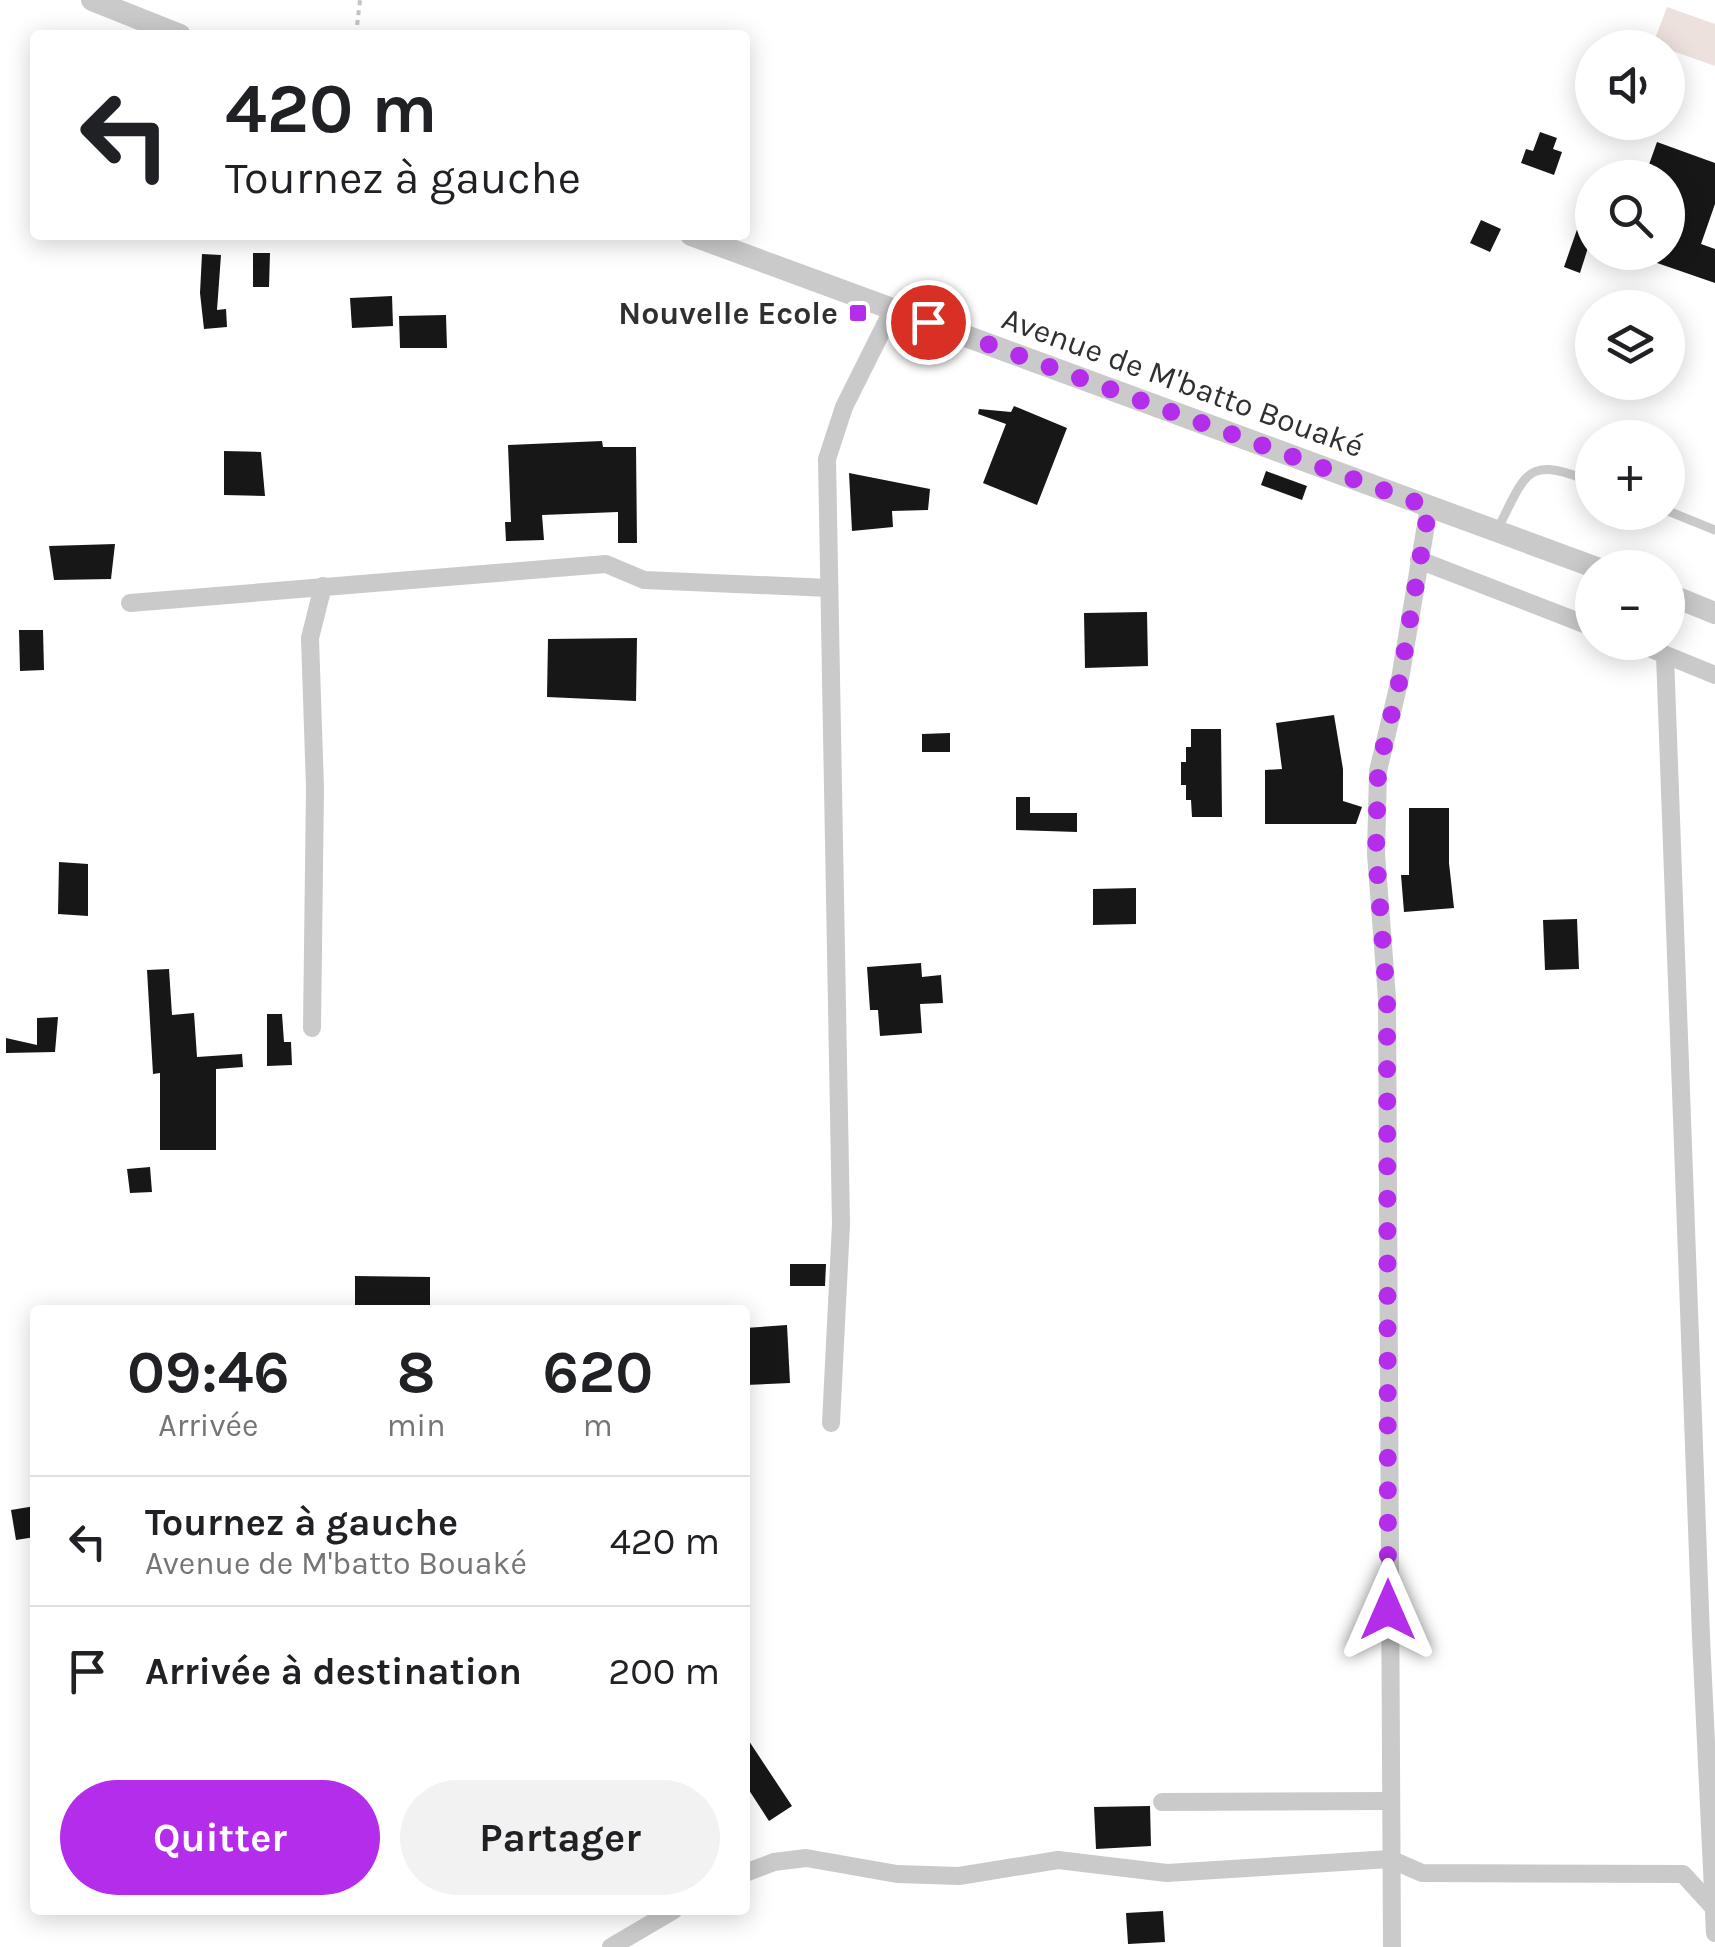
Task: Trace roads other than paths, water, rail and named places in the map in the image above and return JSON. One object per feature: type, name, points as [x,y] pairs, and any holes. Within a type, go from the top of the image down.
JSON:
[{"type":"street","points":[[92,0],[167,30]]},
{"type":"street","name":"Avenue de M'batto Bouaké","points":[[704,240],[1575,560]]},
{"type":"street","points":[[832,1423],[841,1224],[827,459],[844,407],[892,310]]},
{"type":"street","points":[[1392,1947],[1387,998],[1376,854],[1378,771],[1400,679],[1429,507]]},
{"type":"street","points":[[1418,560],[1575,620]]},
{"type":"street","points":[[130,602],[606,564],[644,580],[829,588]]},
{"type":"street","points":[[312,1028],[315,788],[310,638],[323,586]]},
{"type":"street","points":[[1685,601],[1715,613]]},
{"type":"street","points":[[1665,660],[1715,1933]]},
{"type":"street","points":[[1678,660],[1715,675]]},
{"type":"street","points":[[1162,1802],[1389,1800]]},
{"type":"street","points":[[750,1871],[774,1862],[806,1858],[897,1874],[959,1876],[1058,1860],[1167,1873],[1390,1858],[1422,1874],[1683,1874],[1714,1908]]},
{"type":"street","points":[[611,1947],[665,1915]]},
{"type":"lane","points":[[1498,530],[1524,478],[1538,468],[1558,468],[1575,475]]},
{"type":"lane","points":[[1685,518],[1715,530]]},
{"type":"place","name":"Nouvelle Ecole","points":[[858,313]]}]
